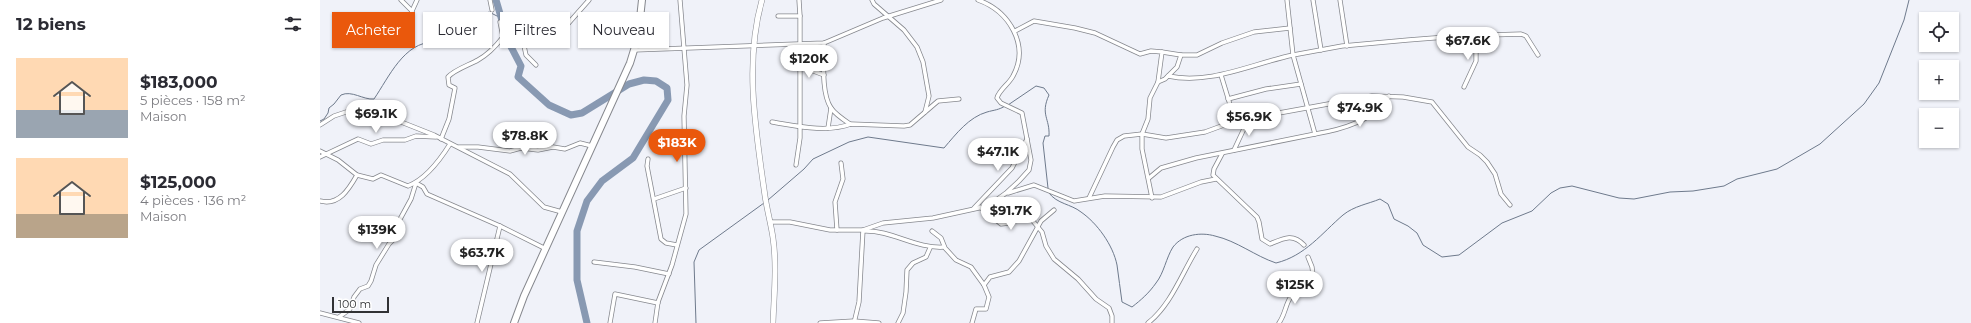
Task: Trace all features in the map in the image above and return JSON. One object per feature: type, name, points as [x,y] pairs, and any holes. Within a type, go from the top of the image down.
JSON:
[{"type":"highway","points":[[514,323],[521,303],[620,86],[634,50],[640,29],[642,0]]},
{"type":"main road","points":[[762,0],[756,19],[753,45],[754,97],[765,197],[770,222],[775,267],[774,323]]},
{"type":"street","points":[[401,0],[412,11],[418,0]]},
{"type":"street","points":[[490,0],[492,10]]},
{"type":"street","points":[[536,65],[526,55],[519,32],[547,31],[566,26],[589,0]]},
{"type":"street","points":[[655,323],[658,303],[669,274],[686,214],[684,116],[687,85],[680,0]]},
{"type":"street","points":[[796,165],[799,127],[800,66],[800,16],[798,0]]},
{"type":"street","points":[[872,0],[906,32],[917,47],[922,60],[929,96],[925,112]]},
{"type":"street","points":[[634,50],[824,43],[889,16],[941,0]]},
{"type":"street","points":[[863,230],[880,223],[933,218],[988,206],[1006,193],[1029,170],[1031,160],[1022,113],[1001,103],[997,98],[1013,76],[1018,64],[1018,44],[1015,31],[1003,16],[986,2],[978,0]]},
{"type":"street","points":[[1287,0],[1293,55],[1315,134]]},
{"type":"street","points":[[1313,0],[1321,50]]},
{"type":"street","points":[[1340,0],[1347,46]]},
{"type":"street","points":[[778,16],[800,16]]},
{"type":"street","points":[[1015,31],[1030,22],[1040,22],[1093,32],[1140,54],[1151,51],[1182,55],[1197,55],[1222,43],[1254,32],[1290,28]]},
{"type":"street","points":[[1168,76],[1185,79],[1221,75],[1293,55],[1347,46],[1476,36],[1523,35],[1538,55]]},
{"type":"street","points":[[1464,87],[1476,61],[1476,36]]},
{"type":"street","points":[[440,138],[448,119],[455,88],[449,84],[448,77],[464,66],[479,59],[496,46],[500,41]]},
{"type":"street","points":[[824,43],[824,75],[827,98],[831,108],[850,124]]},
{"type":"street","points":[[1152,198],[1142,149],[1142,134],[1148,119],[1150,98],[1158,82],[1162,52]]},
{"type":"street","points":[[1158,82],[1168,76],[1177,67],[1182,55]]},
{"type":"street","points":[[800,66],[824,75]]},
{"type":"street","points":[[1221,75],[1235,121]]},
{"type":"street","points":[[1228,99],[1301,84]]},
{"type":"street","points":[[1088,198],[1117,140],[1124,136],[1142,134],[1168,137],[1206,131],[1249,118],[1372,96],[1389,96],[1432,102],[1468,147],[1480,154],[1487,162],[1495,174],[1501,194],[1510,205]]},
{"type":"street","points":[[1149,178],[1160,168],[1196,158],[1222,154],[1234,150],[1331,130],[1367,116],[1382,106],[1389,96]]},
{"type":"street","points":[[772,122],[799,127],[828,128],[842,128],[850,124],[904,126],[910,125],[940,100],[959,99]]},
{"type":"street","points":[[828,128],[831,108]]},
{"type":"street","points":[[320,126],[341,114],[357,112],[386,116],[440,138],[513,176],[544,206],[563,212]]},
{"type":"street","points":[[1234,150],[1249,118]]},
{"type":"street","points":[[320,157],[358,139],[371,144],[383,140],[404,140],[416,136],[440,138]]},
{"type":"street","points":[[974,208],[1012,168],[1027,139]]},
{"type":"street","points":[[458,147],[478,147],[510,151],[521,148],[538,150],[565,148],[580,143],[592,146]]},
{"type":"street","points":[[339,317],[350,309],[354,297],[360,289],[368,286],[376,265],[393,240],[399,220],[411,198],[416,183],[439,160],[450,144]]},
{"type":"street","points":[[320,151],[338,160],[357,175],[372,179],[382,175],[407,186],[416,183],[424,187],[426,194],[500,226],[546,249]]},
{"type":"street","points":[[1222,154],[1213,173],[1216,179],[1257,217],[1260,235],[1265,242],[1270,244],[1292,236],[1304,245]]},
{"type":"street","points":[[648,159],[647,166],[661,239],[666,243],[677,245]]},
{"type":"street","points":[[837,230],[835,202],[843,179],[841,163]]},
{"type":"street","points":[[320,201],[329,202],[341,197],[350,188],[357,175]]},
{"type":"street","points":[[1006,193],[1034,185],[1074,201],[1105,196],[1152,198],[1165,197],[1201,182],[1216,179]]},
{"type":"street","points":[[654,199],[686,188]]},
{"type":"street","points":[[979,207],[1001,224],[1027,218],[1032,220],[1044,235],[1046,246],[1054,259],[1078,279],[1096,299],[1109,308],[1112,316],[1112,323]]},
{"type":"street","points":[[984,284],[990,277],[1009,272],[1019,261],[1041,220],[1054,210]]},
{"type":"street","points":[[770,222],[790,222],[811,227],[837,230],[878,231],[930,248],[944,247]]},
{"type":"street","points":[[477,323],[500,226]]},
{"type":"street","points":[[854,322],[859,302],[863,230]]},
{"type":"street","points":[[932,231],[941,238],[944,247],[957,262],[971,267],[984,284],[989,297],[986,309],[976,310],[972,323]]},
{"type":"street","points":[[898,323],[903,313],[906,294],[907,270],[913,263],[926,257],[930,248]]},
{"type":"street","points":[[1148,323],[1156,317],[1167,302],[1197,249]]},
{"type":"street","points":[[1279,323],[1285,315],[1287,304],[1292,295],[1313,275],[1308,257]]},
{"type":"street","points":[[594,262],[636,267],[669,274]]},
{"type":"street","points":[[610,323],[615,294],[658,303]]},
{"type":"street","points":[[320,313],[359,323]]},
{"type":"street","points":[[820,323],[879,323]]},
{"type":"waterway","points":[[496,0],[508,41],[521,66],[518,77],[549,105],[571,115],[582,113],[629,84],[644,80],[656,81],[667,88],[668,100],[633,158],[602,181],[587,201],[577,231],[577,280],[587,323]]},
{"type":"waterway","points":[[1049,193],[1060,202],[1077,209],[1093,222],[1104,235],[1115,257],[1122,302],[1132,307],[1148,293],[1159,279],[1173,247],[1182,239],[1198,234],[1223,238],[1276,263],[1296,255],[1347,212],[1356,207],[1380,199],[1388,204],[1394,219],[1408,226],[1417,233],[1423,245],[1442,257],[1459,255],[1502,223],[1532,211],[1551,193],[1560,188],[1572,186],[1619,198],[1634,199],[1670,192],[1693,191],[1724,186],[1737,179],[1777,169],[1820,144],[1864,104],[1879,83],[1904,20],[1909,0]]},
{"type":"waterway","points":[[320,121],[324,119],[329,108],[341,95],[353,94],[374,99],[398,62],[414,48],[423,44],[434,42],[454,44],[464,43],[468,40],[477,23],[484,15],[489,12],[500,18]]},
{"type":"waterway","points":[[1008,105],[1036,86],[1044,88],[1049,95],[1045,107],[1049,136],[1045,136],[1043,143],[1048,188]]},
{"type":"waterway","points":[[768,200],[804,169],[813,159],[849,142],[868,137],[944,148],[953,137],[974,118],[980,114],[1005,106]]},
{"type":"waterway","points":[[696,323],[694,262],[699,250],[764,203]]}]
